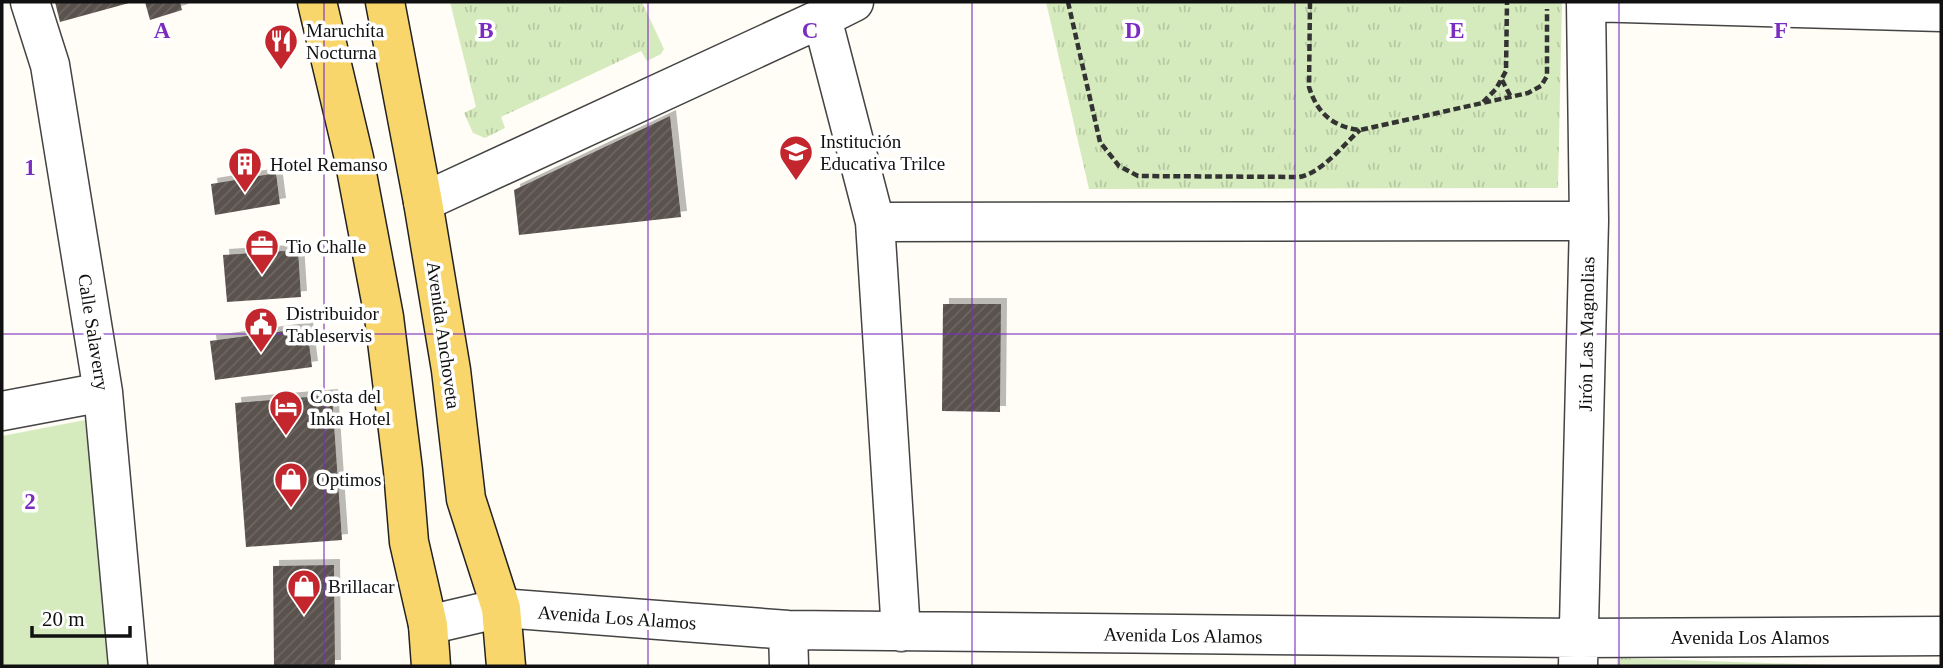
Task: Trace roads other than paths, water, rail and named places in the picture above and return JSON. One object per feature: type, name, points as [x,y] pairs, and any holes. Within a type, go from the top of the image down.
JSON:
[{"type":"main road","points":[[317,2],[354,158],[384,317],[409,542],[428,625],[431,666]]},
{"type":"main road","name":"Avenida Anchoveta","points":[[385,2],[424,202],[451,370],[466,499],[501,608],[506,666]]},
{"type":"street","name":"Calle Salaverry","points":[[30,2],[50,65],[103,392],[128,666]]},
{"type":"street","points":[[1587,2],[1941,12]]},
{"type":"street","name":"Jirón Las Magnolias","points":[[1578,652],[1589,221],[1587,2]]},
{"type":"street","points":[[424,202],[838,10],[875,222],[901,632]]},
{"type":"street","points":[[875,222],[1589,221]]},
{"type":"street","points":[[2,411],[103,392]]},
{"type":"street","name":"Avenida Los Alamos","points":[[428,625],[501,608],[788,648],[901,632],[1578,652],[1941,636]]},
{"type":"place","name":"Maruchita Nocturna","points":[[281,71]]},
{"type":"place","name":"Institución Educativa Trilce","points":[[796,182]]},
{"type":"place","name":"Hotel Remanso","points":[[245,194]]},
{"type":"place","name":"Tio Challe","points":[[262,276]]},
{"type":"place","name":"Distribuidor Tableservis","points":[[261,354]]},
{"type":"place","name":"Costa del Inka Hotel","points":[[286,437]]},
{"type":"place","name":"Optimos","points":[[291,509]]},
{"type":"place","name":"Brillacar","points":[[304,616]]}]
